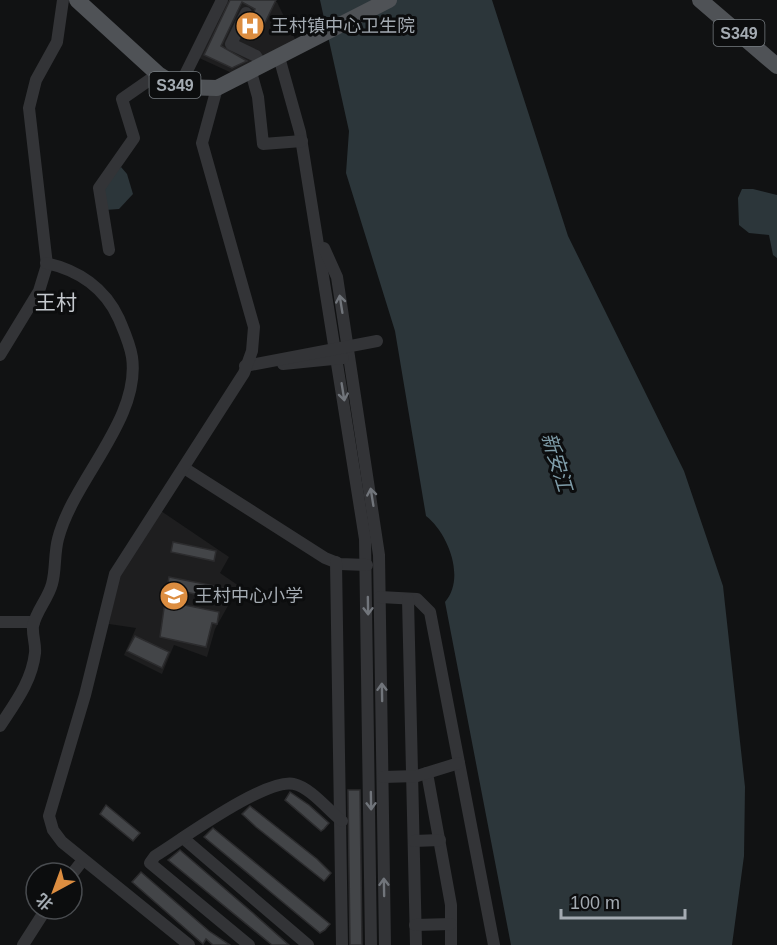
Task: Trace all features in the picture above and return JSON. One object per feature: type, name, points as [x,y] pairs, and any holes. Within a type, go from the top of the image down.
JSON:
[{"type":"main road","name":"S349","points":[[77,0],[159,74],[179,87],[217,88],[389,0]]},
{"type":"main road","name":"S349","points":[[700,0],[777,66]]},
{"type":"street","points":[[0,355],[39,291],[46,262],[29,108],[36,80],[57,42],[63,0]]},
{"type":"street","points":[[179,87],[222,0]]},
{"type":"street","points":[[246,13],[231,44],[256,56],[263,144],[302,141]]},
{"type":"street","points":[[279,57],[293,99],[302,141],[316,231],[344,358],[375,520],[380,597],[385,945]]},
{"type":"street","points":[[109,250],[99,188],[134,138],[122,99],[159,74]]},
{"type":"street","points":[[189,945],[83,860],[56,835],[49,816],[82,705],[115,574],[184,468],[247,364],[255,327],[202,142],[217,88]]},
{"type":"street","points":[[0,726],[12,711],[29,675],[35,654],[34,622],[51,587],[57,540],[67,510],[106,445],[124,405],[132,379],[132,357],[125,333],[108,300],[88,280],[70,269],[46,262]]},
{"type":"street","points":[[247,364],[377,341]]},
{"type":"street","points":[[247,364],[294,365],[344,358]]},
{"type":"street","points":[[344,358],[367,565],[372,945]]},
{"type":"street","points":[[184,468],[324,558],[336,562],[367,565]]},
{"type":"street","points":[[336,562],[342,821],[342,945]]},
{"type":"street","points":[[380,597],[417,599],[430,612],[494,945]]},
{"type":"street","points":[[408,599],[416,945]]},
{"type":"street","points":[[0,622],[34,622]]},
{"type":"street","points":[[383,777],[412,776],[459,764]]},
{"type":"street","points":[[428,773],[451,905],[451,945]]},
{"type":"street","points":[[249,945],[150,863],[155,856],[252,795],[280,783],[302,787],[342,821]]},
{"type":"street","points":[[183,838],[308,945]]},
{"type":"street","points":[[414,840],[440,840]]},
{"type":"street","points":[[23,945],[38,921]]},
{"type":"street","points":[[415,925],[451,924]]},
{"type":"shaded area","name":"王村镇中心卫生院","points":[[224,0],[277,2],[296,41],[234,74],[197,57]]},
{"type":"shaded area","name":"王村中心小学","points":[[161,511],[229,557],[220,573],[239,586],[215,629],[207,657],[174,645],[162,674],[124,655],[136,628],[109,624],[118,575]]},
{"type":"water","name":"新安江","points":[[320,0],[492,0],[568,236],[684,471],[723,586],[745,787],[744,856],[732,945],[511,945],[445,602],[454,581],[452,556],[441,533],[426,516],[395,331],[346,173],[349,131]]},
{"type":"water","points":[[121,167],[127,174],[133,194],[119,209],[105,210],[104,186]]},
{"type":"water","points":[[742,189],[753,189],[777,195],[777,258],[773,255],[769,235],[749,233],[739,225],[738,198]]},
{"type":"building","points":[[230,0],[276,0],[262,29],[250,23],[255,9],[242,2],[221,46],[247,61],[232,68],[204,55]]},
{"type":"building","points":[[173,542],[216,551],[214,561],[171,552]]},
{"type":"building","points":[[169,577],[230,589],[227,601],[167,588]]},
{"type":"building","points":[[165,601],[219,612],[217,624],[212,623],[206,647],[160,637]]},
{"type":"building","points":[[135,636],[169,652],[162,668],[127,651]]},
{"type":"building","points":[[348,790],[360,790],[362,945],[350,945]]},
{"type":"building","points":[[290,792],[329,823],[324,829],[321,831],[285,800]]},
{"type":"building","points":[[106,805],[140,833],[133,841],[100,814]]},
{"type":"building","points":[[250,806],[317,859],[331,873],[326,879],[324,881],[242,814]]},
{"type":"building","points":[[213,828],[330,924],[325,930],[320,933],[204,837]]},
{"type":"building","points":[[180,850],[289,945],[272,945],[168,860]]},
{"type":"building","points":[[141,872],[209,931],[230,945],[213,945],[206,939],[203,944],[132,882]]},
{"type":"place","name":"王村镇中心卫生院","points":[[250,26]]},
{"type":"place","name":"王村中心小学","points":[[174,596]]},
{"type":"district","name":"王村","points":[[56,303]]}]
